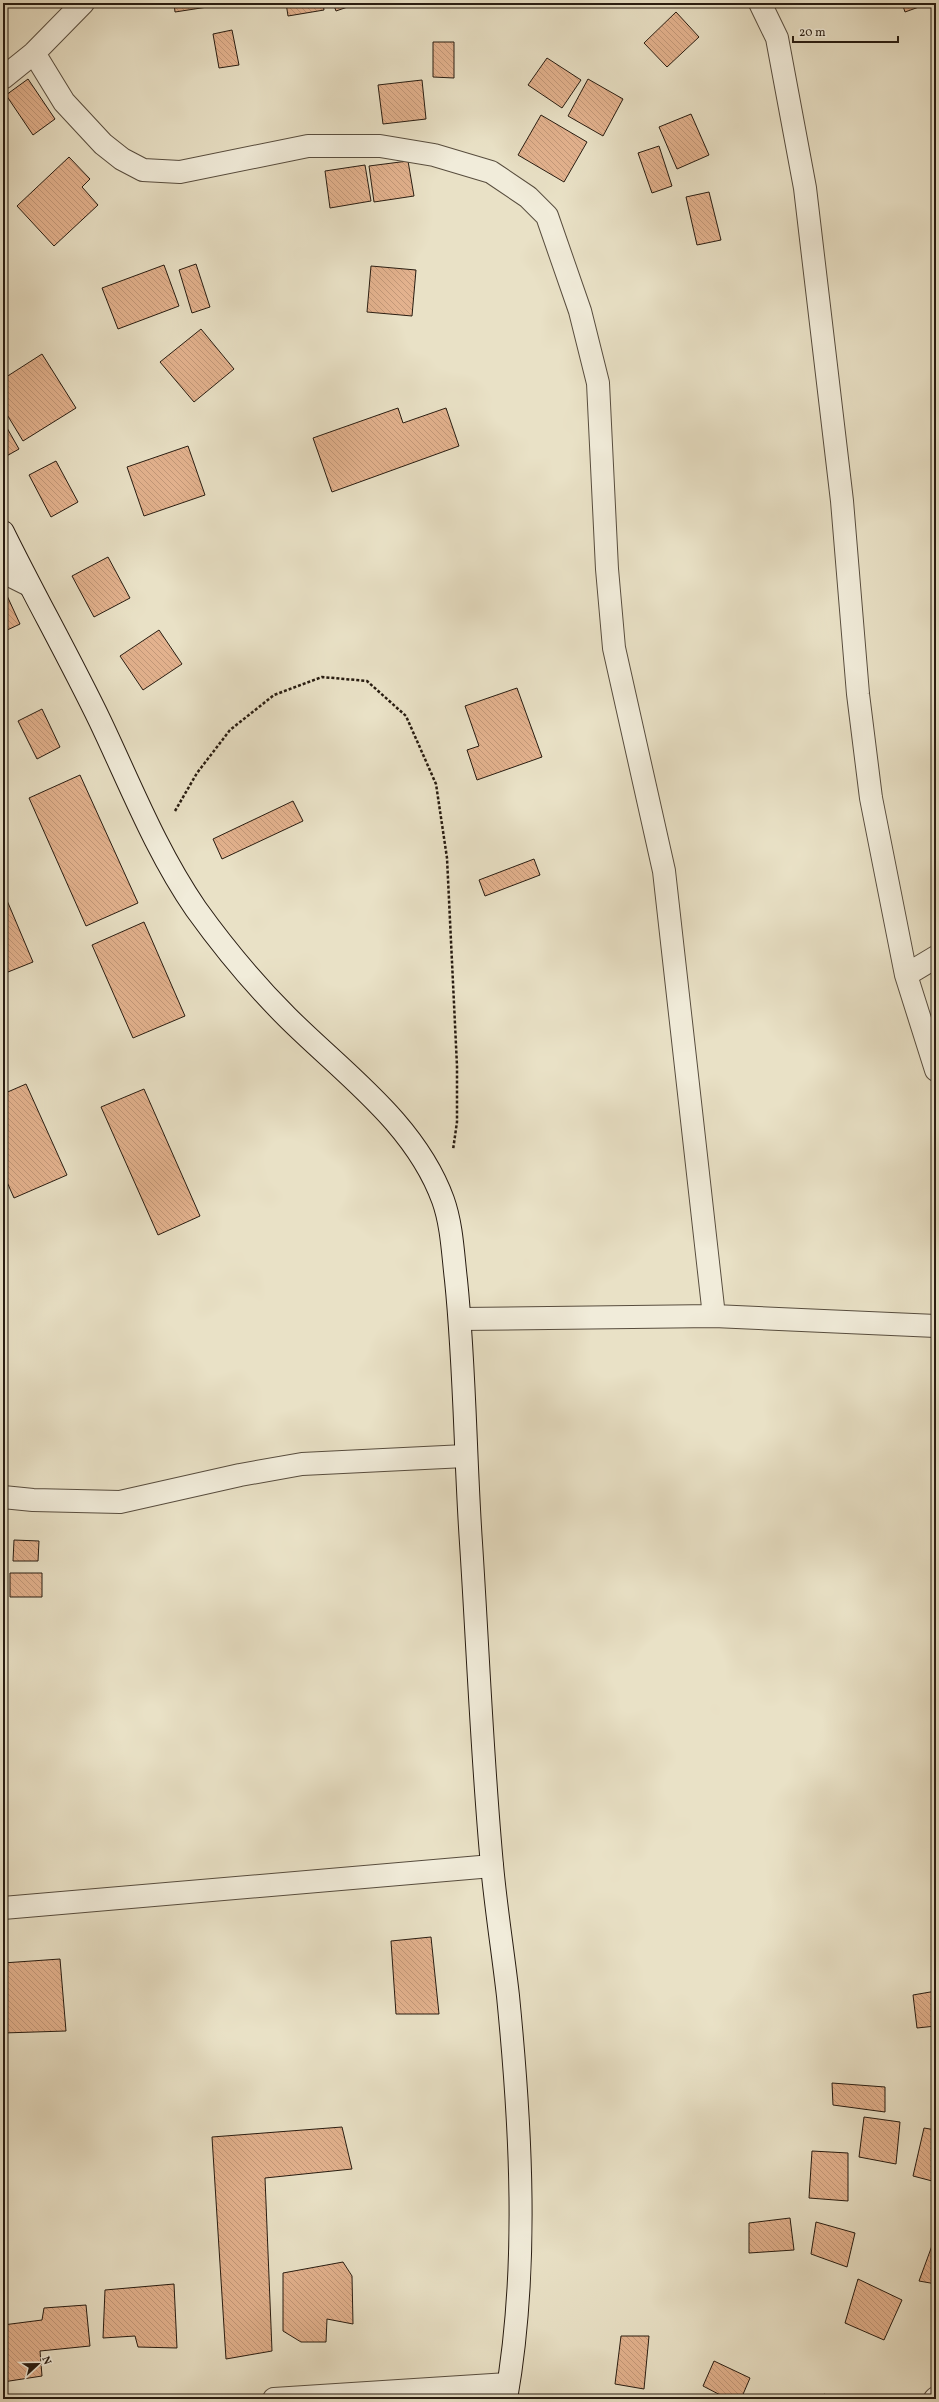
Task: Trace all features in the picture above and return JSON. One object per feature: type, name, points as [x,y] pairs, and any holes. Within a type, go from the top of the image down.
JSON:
[{"type":"street","points":[[3,78],[34,53],[83,3]]},
{"type":"street","points":[[760,3],[777,38],[805,188],[842,501],[858,694],[871,798],[906,975],[936,1070]]},
{"type":"street","points":[[34,53],[64,102],[103,144],[122,159],[143,170],[180,172],[308,146],[380,146],[434,155],[492,172],[528,197],[546,216],[580,310],[598,383],[607,569],[614,648],[664,871],[714,1316]]},
{"type":"street","points":[[3,532],[29,585],[75,669],[156,843],[194,905],[237,964],[288,1018],[383,1108],[420,1154],[444,1202],[452,1251],[460,1319],[465,1456],[492,1866],[508,1995],[517,2100],[520,2208],[517,2305],[507,2392],[274,2399]]},
{"type":"street","points":[[3,572],[29,585]]},
{"type":"street","points":[[906,975],[936,957]]},
{"type":"street","points":[[460,1319],[714,1316],[936,1326]]},
{"type":"street","points":[[3,1497],[33,1500],[120,1502],[240,1475],[302,1464],[465,1456]]},
{"type":"street","points":[[3,1908],[492,1866]]},
{"type":"path","points":[[156,843],[197,773],[230,730],[274,695],[322,678],[367,681],[406,716],[436,784],[447,858],[457,1066],[457,1122],[452,1151]]},
{"type":"building","points":[[174,3],[226,3],[227,4],[175,12]]},
{"type":"building","points":[[286,3],[323,3],[324,10],[288,16]]},
{"type":"building","points":[[333,3],[359,3],[336,11]]},
{"type":"building","points":[[902,3],[930,3],[905,12]]},
{"type":"building","points":[[676,12],[699,37],[667,67],[644,43]]},
{"type":"building","points":[[232,30],[239,65],[219,68],[213,34]]},
{"type":"building","points":[[433,42],[454,42],[454,78],[433,77]]},
{"type":"building","points":[[547,58],[581,80],[562,108],[528,85]]},
{"type":"building","points":[[28,79],[55,119],[33,135],[6,95]]},
{"type":"building","points":[[588,79],[623,99],[603,136],[568,116]]},
{"type":"building","points":[[422,80],[426,119],[383,124],[378,85]]},
{"type":"building","points":[[691,114],[709,155],[677,169],[659,127]]},
{"type":"building","points":[[541,115],[587,142],[564,182],[518,155]]},
{"type":"building","points":[[659,146],[672,186],[652,193],[638,153]]},
{"type":"building","points":[[69,157],[90,179],[82,187],[98,205],[54,246],[17,206]]},
{"type":"building","points":[[408,161],[414,196],[374,202],[369,166]]},
{"type":"building","points":[[365,165],[371,201],[330,208],[325,171]]},
{"type":"building","points":[[709,192],[721,240],[697,245],[686,197]]},
{"type":"building","points":[[196,264],[210,307],[192,313],[179,270]]},
{"type":"building","points":[[164,265],[179,306],[118,329],[102,288]]},
{"type":"building","points":[[371,266],[416,270],[412,316],[367,312]]},
{"type":"building","points":[[201,329],[234,369],[194,402],[160,362]]},
{"type":"building","points":[[42,354],[76,408],[23,441],[3,408],[3,379]]},
{"type":"building","points":[[398,408],[403,423],[446,408],[459,446],[332,492],[313,438]]},
{"type":"building","points":[[3,421],[19,449],[3,458]]},
{"type":"building","points":[[188,446],[205,495],[144,516],[127,467]]},
{"type":"building","points":[[56,461],[78,502],[51,517],[29,475]]},
{"type":"building","points":[[108,557],[130,598],[94,617],[72,576]]},
{"type":"building","points":[[3,587],[20,624],[3,632]]},
{"type":"building","points":[[159,630],[182,664],[143,690],[120,656]]},
{"type":"building","points":[[517,688],[542,757],[477,780],[467,750],[479,746],[465,706]]},
{"type":"building","points":[[42,709],[60,747],[37,759],[18,721]]},
{"type":"building","points":[[80,775],[138,903],[86,926],[29,798]]},
{"type":"building","points":[[293,801],[303,821],[222,859],[213,839]]},
{"type":"building","points":[[534,859],[540,875],[485,896],[479,880]]},
{"type":"building","points":[[3,891],[33,962],[3,974]]},
{"type":"building","points":[[144,922],[185,1016],[133,1038],[92,945]]},
{"type":"building","points":[[26,1084],[67,1175],[14,1198],[3,1173],[3,1094]]},
{"type":"building","points":[[144,1089],[200,1216],[158,1235],[101,1107]]},
{"type":"building","points":[[14,1540],[39,1541],[38,1561],[13,1561]]},
{"type":"building","points":[[10,1573],[42,1573],[42,1597],[10,1597]]},
{"type":"building","points":[[431,1937],[439,2014],[396,2014],[391,1941]]},
{"type":"building","points":[[60,1959],[66,2031],[3,2033],[3,1963]]},
{"type":"building","points":[[936,1991],[936,2026],[917,2028],[913,1995]]},
{"type":"building","points":[[832,2083],[885,2087],[885,2112],[833,2105]]},
{"type":"building","points":[[864,2117],[900,2122],[896,2164],[859,2157]]},
{"type":"building","points":[[342,2127],[352,2169],[265,2178],[272,2351],[226,2359],[212,2137]]},
{"type":"building","points":[[924,2128],[936,2130],[936,2182],[913,2176]]},
{"type":"building","points":[[812,2151],[848,2153],[848,2201],[809,2198]]},
{"type":"building","points":[[790,2218],[794,2250],[749,2253],[749,2223]]},
{"type":"building","points":[[816,2222],[855,2233],[847,2267],[811,2254]]},
{"type":"building","points":[[933,2243],[936,2244],[936,2284],[919,2281]]},
{"type":"building","points":[[343,2262],[352,2276],[353,2324],[327,2319],[326,2342],[301,2342],[283,2331],[283,2273]]},
{"type":"building","points":[[858,2279],[902,2300],[884,2340],[845,2323]]},
{"type":"building","points":[[174,2284],[177,2348],[138,2347],[135,2336],[103,2338],[105,2290]]},
{"type":"building","points":[[86,2305],[90,2346],[40,2351],[42,2376],[3,2382],[3,2325],[42,2320],[44,2308]]},
{"type":"building","points":[[621,2336],[649,2336],[644,2389],[615,2384]]},
{"type":"building","points":[[714,2361],[750,2378],[741,2399],[728,2399],[703,2386]]},
{"type":"building","points":[[824,2394],[833,2399],[821,2399]]}]
